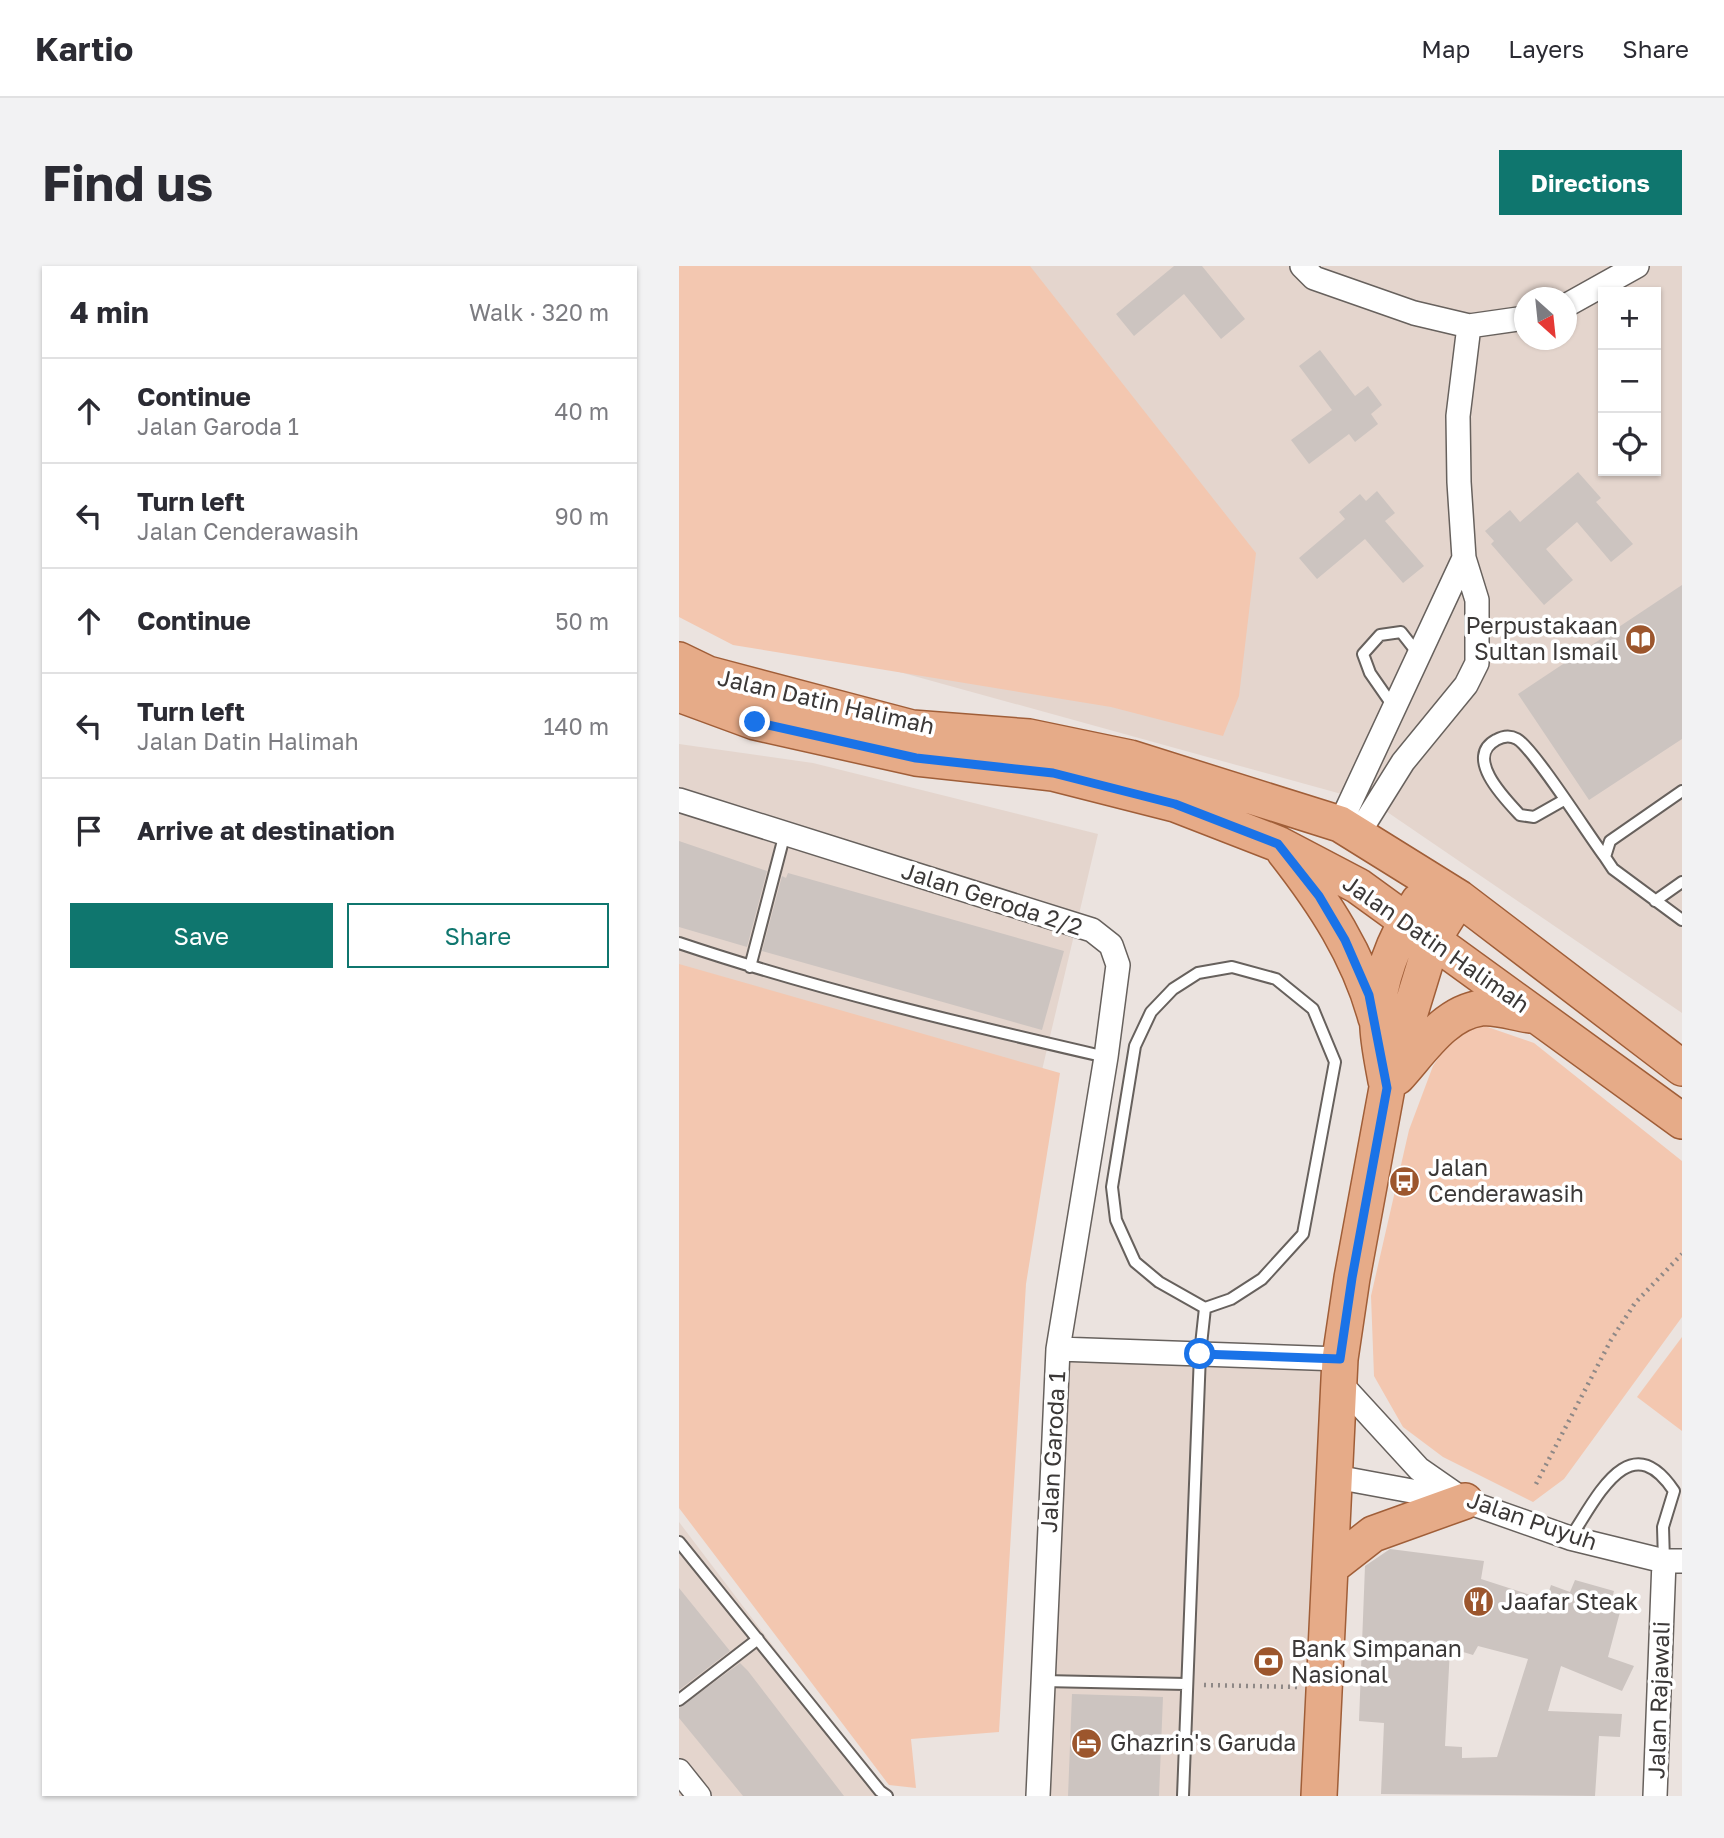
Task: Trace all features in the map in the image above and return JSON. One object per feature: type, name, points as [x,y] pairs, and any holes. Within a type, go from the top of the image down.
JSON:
[{"type":"main road","name":"Jalan Datin Halimah","points":[[679,660],[708,674],[912,728],[1029,737],[1130,758],[1347,853],[1445,889],[1682,1068]]},
{"type":"main road","name":"Jalan Datin Halimah","points":[[679,694],[755,722],[916,758],[1053,773],[1175,804],[1278,844],[1347,853],[1419,931],[1682,1121]]},
{"type":"main road","points":[[679,715],[755,722]]},
{"type":"main road","points":[[1278,844],[1319,896],[1345,940],[1373,1010]]},
{"type":"main road","points":[[1347,853],[1370,959],[1373,1010],[1387,1088]]},
{"type":"main road","points":[[1373,1010],[1386,968],[1419,931],[1445,889]]},
{"type":"main road","points":[[1319,1796],[1327,1688],[1340,1372],[1352,1278],[1419,931]]},
{"type":"main road","points":[[1387,1088],[1446,1023],[1464,1012],[1483,1008],[1537,1016]]},
{"type":"main road","points":[[1332,1566],[1373,1534],[1465,1501]]},
{"type":"street","points":[[1302,266],[1314,278],[1414,313],[1469,326],[1514,319]]},
{"type":"street","points":[[1577,299],[1637,266]]},
{"type":"street","points":[[1347,853],[1403,762],[1465,685],[1477,663],[1477,600],[1464,558],[1458,416],[1469,326]]},
{"type":"street","points":[[1347,853],[1395,709],[1464,558]]},
{"type":"street","name":"Jalan Geroda 2/2","points":[[679,800],[1092,930],[1111,945],[1118,965],[1107,1057],[1058,1349]]},
{"type":"street","name":"Jalan Garoda 1","points":[[1038,1796],[1058,1349],[1200,1354],[1340,1372]]},
{"type":"street","name":"Jalan Puyuh","points":[[1340,1372],[1419,1469],[1465,1501],[1570,1538],[1673,1561]]},
{"type":"street","points":[[1336,1477],[1465,1501]]},
{"type":"street","name":"Jalan Rajawali","points":[[1655,1796],[1673,1561]]},
{"type":"street","points":[[679,1771],[699,1796]]},
{"type":"lane","points":[[1395,709],[1370,673],[1363,654],[1380,635],[1401,632],[1419,655]]},
{"type":"lane","points":[[1563,800],[1534,817],[1520,815],[1486,770],[1483,763],[1486,748],[1504,737],[1518,740],[1563,800],[1605,857],[1613,869],[1682,920]]},
{"type":"lane","points":[[1605,857],[1610,841],[1682,791]]},
{"type":"lane","points":[[750,967],[785,833]]},
{"type":"lane","points":[[1655,901],[1682,882]]},
{"type":"lane","points":[[679,943],[750,967],[933,1017],[1107,1057]]},
{"type":"lane","points":[[1232,967],[1276,979],[1313,1009],[1335,1062],[1303,1234],[1262,1279],[1231,1298],[1205,1308],[1159,1282],[1135,1262],[1116,1220],[1112,1187],[1135,1046],[1151,1012],[1173,989],[1198,973],[1232,967]]},
{"type":"lane","points":[[1182,1796],[1200,1354],[1205,1308]]},
{"type":"lane","points":[[1570,1538],[1615,1474],[1629,1464],[1644,1465],[1666,1480],[1674,1491],[1663,1527],[1673,1561]]},
{"type":"lane","points":[[679,1542],[880,1791],[887,1796]]},
{"type":"lane","points":[[679,1700],[758,1639]]},
{"type":"lane","points":[[1042,1681],[1186,1684]]},
{"type":"path","points":[[1536,1484],[1611,1340],[1635,1303],[1682,1254]]},
{"type":"path","points":[[1186,1684],[1327,1688]]},
{"type":"shaded area","points":[[679,266],[1682,266],[1682,1013],[1374,803],[679,611]]},
{"type":"shaded area","points":[[679,266],[1030,266],[1256,553],[1239,696],[1223,736],[1111,707],[733,645],[679,617]]},
{"type":"shaded area","points":[[679,744],[813,763],[1098,834],[1038,1087],[679,998]]},
{"type":"shaded area","points":[[679,964],[1060,1073],[1026,1284],[999,1732],[911,1739],[916,1788],[889,1785],[679,1508]]},
{"type":"shaded area","points":[[1476,1023],[1534,1043],[1682,1161],[1682,1317],[1564,1479],[1533,1502],[1443,1457],[1403,1427],[1374,1376],[1371,1296],[1409,1130],[1433,1066],[1460,1026]]},
{"type":"shaded area","points":[[1682,1337],[1682,1431],[1637,1397]]},
{"type":"shaded area","points":[[1068,1360],[1327,1369],[1305,1796],[1046,1796]]},
{"type":"shaded area","points":[[679,1522],[887,1796],[679,1796]]},
{"type":"building","points":[[1174,266],[1202,266],[1245,319],[1221,339],[1184,294],[1134,336],[1116,314]]},
{"type":"building","points":[[1320,350],[1355,396],[1368,386],[1382,405],[1371,414],[1378,424],[1355,442],[1349,434],[1309,464],[1291,440],[1332,410],[1299,366]]},
{"type":"building","points":[[1578,472],[1601,498],[1596,502],[1633,544],[1611,562],[1577,522],[1546,549],[1573,580],[1544,605],[1491,544],[1494,541],[1485,531],[1510,510],[1520,522]]},
{"type":"building","points":[[1377,491],[1395,513],[1385,521],[1424,566],[1403,583],[1365,539],[1317,579],[1299,558],[1345,519],[1339,512],[1360,494],[1366,501]]},
{"type":"building","name":"Perpustakaan Sultan Ismail","points":[[1682,585],[1682,739],[1589,800],[1518,694]]},
{"type":"building","points":[[679,841],[767,871],[747,947],[679,927]]},
{"type":"building","points":[[788,873],[1064,951],[1042,1030],[762,951],[782,876],[786,878]]},
{"type":"building","points":[[1390,1549],[1484,1561],[1481,1579],[1546,1600],[1551,1585],[1570,1592],[1575,1580],[1614,1591],[1610,1606],[1620,1612],[1608,1657],[1634,1666],[1622,1691],[1561,1666],[1548,1711],[1622,1714],[1620,1737],[1599,1736],[1595,1796],[1381,1794],[1384,1723],[1359,1721],[1365,1566]],"holes":[[[1478,1646],[1528,1659],[1497,1757],[1462,1758],[1462,1747],[1445,1746],[1450,1648],[1473,1655]]]},
{"type":"building","points":[[679,1588],[730,1651],[679,1690]]},
{"type":"building","points":[[740,1663],[844,1796],[743,1796],[679,1718],[679,1708]]},
{"type":"building","points":[[1072,1694],[1163,1697],[1159,1796],[1068,1796]]},
{"type":"place","name":"Perpustakaan Sultan Ismail","points":[[1641,639]]},
{"type":"place","name":"Jalan Cenderawasih","points":[[1405,1181]]},
{"type":"place","name":"Jaafar Steak","points":[[1478,1602]]},
{"type":"place","name":"Bank Simpanan Nasional","points":[[1268,1662]]},
{"type":"place","name":"Ghazrin's Garuda","points":[[1087,1743]]},
{"type":"route","points":[[755,722],[916,758],[1053,773],[1175,804],[1278,844],[1319,896],[1345,940],[1369,995],[1377,1025],[1387,1088],[1340,1359],[1200,1354]]}]
